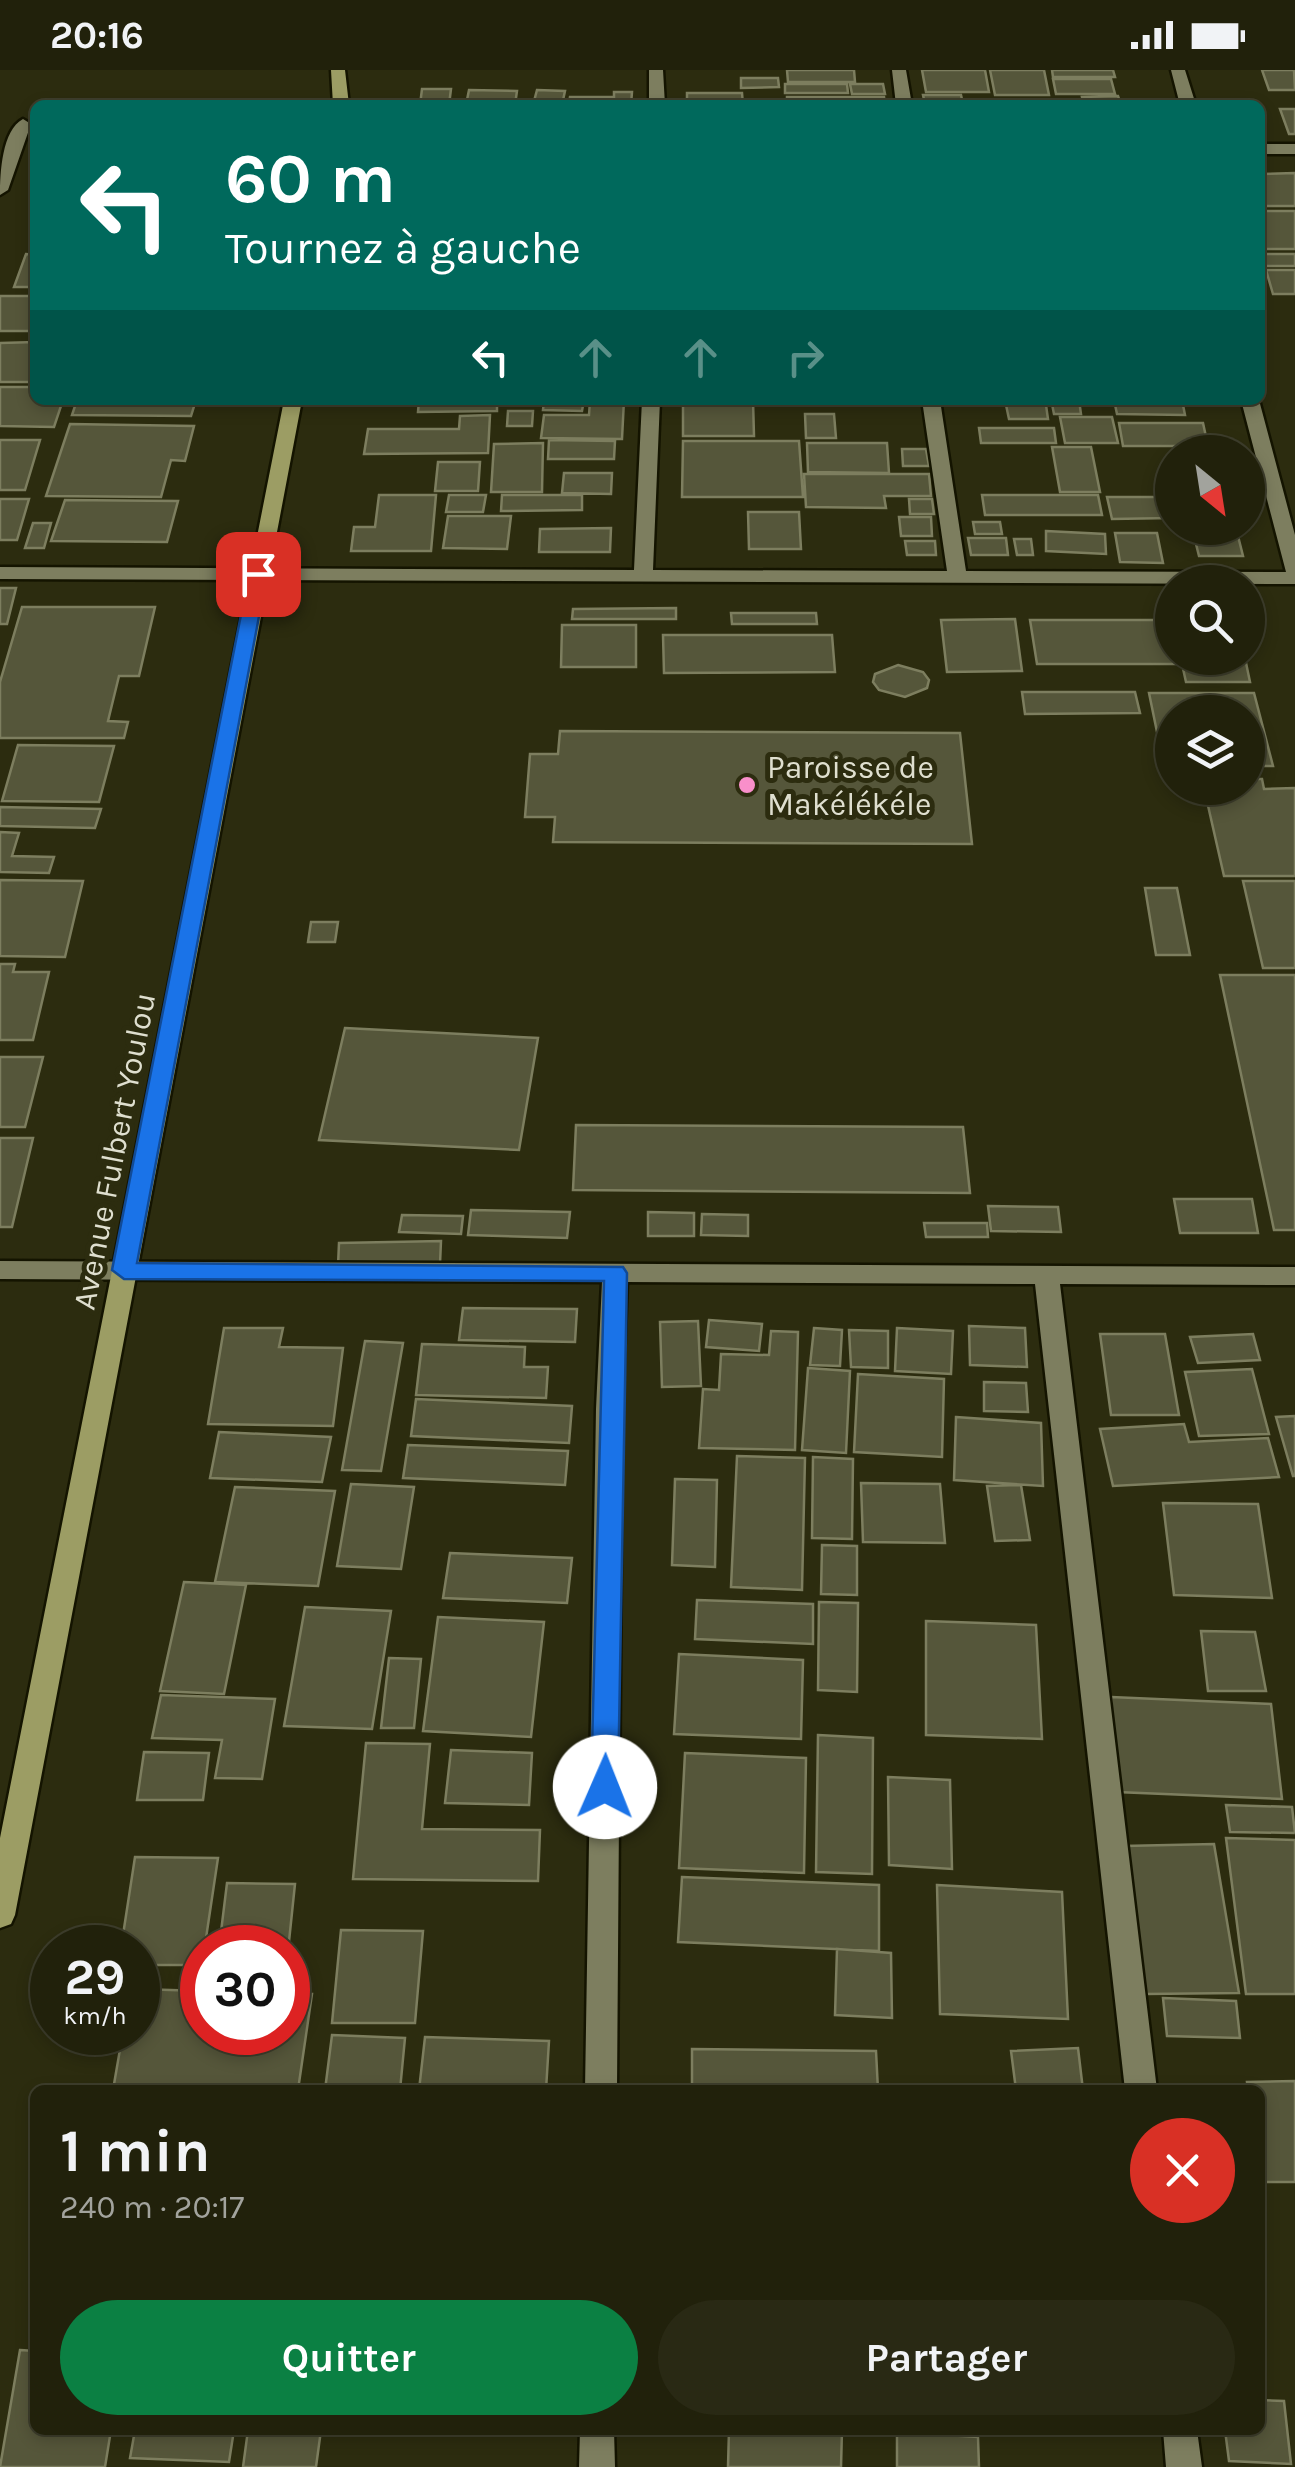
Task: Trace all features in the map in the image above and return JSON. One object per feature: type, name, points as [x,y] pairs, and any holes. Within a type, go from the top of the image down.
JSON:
[{"type":"main road","points":[[338,70],[341,100]]},
{"type":"main road","name":"Avenue Fulbert Youlou","points":[[0,1915],[292,405]]},
{"type":"street","points":[[656,70],[657,100]]},
{"type":"street","points":[[899,70],[903,100]]},
{"type":"street","points":[[1178,70],[1187,100]]},
{"type":"street","points":[[0,190],[22,124]]},
{"type":"street","points":[[1265,148],[1295,149]]},
{"type":"street","points":[[642,577],[650,405]]},
{"type":"street","points":[[932,405],[957,578]]},
{"type":"street","points":[[0,573],[957,578],[1295,575],[1251,405]]},
{"type":"street","points":[[0,1270],[1295,1276]]},
{"type":"street","points":[[601,2085],[615,1273]]},
{"type":"street","points":[[1047,1276],[1140,2085]]},
{"type":"street","points":[[597,2435],[597,2467]]},
{"type":"street","points":[[1181,2435],[1184,2467]]},
{"type":"building","points":[[787,70],[854,70],[855,82],[788,82]]},
{"type":"building","points":[[922,70],[985,70],[989,92],[926,92]]},
{"type":"building","points":[[990,70],[1044,70],[1049,95],[995,95]]},
{"type":"building","points":[[1052,70],[1113,70],[1115,77],[1053,77]]},
{"type":"building","points":[[1262,70],[1294,70],[1295,90],[1269,90]]},
{"type":"building","points":[[741,78],[778,78],[779,87],[741,88]]},
{"type":"building","points":[[1053,79],[1111,79],[1115,94],[1056,94]]},
{"type":"building","points":[[785,84],[847,84],[848,93],[785,93]]},
{"type":"building","points":[[850,84],[883,84],[885,94],[852,94]]},
{"type":"building","points":[[422,89],[451,89],[450,100],[421,100]]},
{"type":"building","points":[[469,90],[517,91],[516,100],[467,100]]},
{"type":"building","points":[[537,90],[565,91],[563,100],[534,100]]},
{"type":"building","points":[[614,92],[632,92],[631,100],[570,100],[570,97],[614,97]]},
{"type":"building","points":[[687,93],[742,93],[743,100],[687,100]]},
{"type":"building","points":[[923,95],[961,95],[962,100],[924,100]]},
{"type":"building","points":[[1118,96],[1119,100],[1083,100],[1082,97]]},
{"type":"building","points":[[884,97],[884,100],[787,100]]},
{"type":"building","points":[[1280,109],[1295,109],[1295,134],[1289,134]]},
{"type":"building","points":[[1295,173],[1295,206],[1265,206],[1265,174]]},
{"type":"building","points":[[1265,211],[1295,211],[1295,249],[1265,249]]},
{"type":"building","points":[[26,254],[30,254],[30,287],[14,287]]},
{"type":"building","points":[[1265,254],[1295,254],[1295,266],[1265,266]]},
{"type":"building","points":[[1266,270],[1295,270],[1295,294],[1273,294]]},
{"type":"building","points":[[0,296],[30,296],[30,331],[0,331]]},
{"type":"building","points":[[30,342],[30,382],[0,382],[0,343]]},
{"type":"building","points":[[0,387],[30,387],[30,405],[61,405],[54,427],[0,426]]},
{"type":"building","points":[[75,405],[194,405],[191,416],[72,415]]},
{"type":"building","points":[[419,405],[497,405],[497,411],[418,412]]},
{"type":"building","points":[[544,405],[583,405],[582,411],[543,410]]},
{"type":"building","points":[[590,405],[624,405],[622,439],[541,438],[544,415],[589,415]]},
{"type":"building","points":[[683,405],[753,405],[754,436],[683,436]]},
{"type":"building","points":[[1006,405],[1046,405],[1048,419],[1009,419]]},
{"type":"building","points":[[1052,405],[1080,405],[1081,414],[1054,414]]},
{"type":"building","points":[[1115,405],[1183,405],[1185,415],[1117,414]]},
{"type":"building","points":[[508,411],[533,411],[532,426],[507,426]]},
{"type":"building","points":[[805,414],[834,414],[836,438],[806,438]]},
{"type":"building","points":[[490,415],[488,453],[364,454],[368,429],[459,429],[460,416]]},
{"type":"building","points":[[1060,417],[1112,417],[1118,443],[1065,443]]},
{"type":"building","points":[[1119,423],[1203,423],[1206,435],[1155,435],[1155,446],[1123,446]]},
{"type":"building","points":[[70,424],[194,426],[185,461],[171,460],[161,497],[46,496]]},
{"type":"building","points":[[979,428],[1054,428],[1056,443],[981,443]]},
{"type":"building","points":[[0,440],[40,440],[25,490],[0,490]]},
{"type":"building","points":[[549,440],[615,441],[614,459],[548,459]]},
{"type":"building","points":[[683,441],[799,441],[803,497],[682,497]]},
{"type":"building","points":[[543,443],[542,492],[491,492],[494,444]]},
{"type":"building","points":[[807,443],[887,443],[889,473],[808,472]]},
{"type":"building","points":[[1052,447],[1091,447],[1100,492],[1060,492]]},
{"type":"building","points":[[902,449],[926,449],[929,466],[903,466]]},
{"type":"building","points":[[438,462],[480,462],[478,491],[435,491]]},
{"type":"building","points":[[564,473],[612,473],[611,494],[562,493]]},
{"type":"building","points":[[804,474],[929,474],[931,496],[884,496],[886,508],[806,507]]},
{"type":"building","points":[[379,495],[436,495],[431,551],[351,551],[354,527],[375,527]]},
{"type":"building","points":[[449,495],[486,495],[483,512],[446,512]]},
{"type":"building","points":[[502,495],[582,495],[582,510],[501,511]]},
{"type":"building","points":[[982,495],[1098,495],[1102,515],[985,515]]},
{"type":"building","points":[[1107,497],[1155,497],[1155,518],[1112,519]]},
{"type":"building","points":[[0,499],[29,499],[17,540],[0,540]]},
{"type":"building","points":[[909,499],[932,499],[934,514],[910,514]]},
{"type":"building","points":[[65,500],[178,501],[167,542],[51,541]]},
{"type":"building","points":[[748,512],[799,512],[801,549],[749,549]]},
{"type":"building","points":[[448,516],[511,516],[507,549],[443,548]]},
{"type":"building","points":[[899,517],[931,517],[932,536],[901,536]]},
{"type":"building","points":[[973,522],[1000,522],[1002,534],[975,534]]},
{"type":"building","points":[[33,523],[51,523],[44,548],[25,548]]},
{"type":"building","points":[[611,528],[610,552],[539,552],[540,529]]},
{"type":"building","points":[[1046,531],[1105,534],[1106,554],[1046,551]]},
{"type":"building","points":[[1115,533],[1155,533],[1155,545],[1159,545],[1163,563],[1120,562]]},
{"type":"building","points":[[968,538],[1006,538],[1008,555],[971,555]]},
{"type":"building","points":[[1014,539],[1031,539],[1033,555],[1017,555]]},
{"type":"building","points":[[905,541],[935,541],[936,555],[907,555]]},
{"type":"building","points":[[1196,545],[1240,545],[1243,556],[1199,556]]},
{"type":"building","points":[[0,588],[16,588],[7,624],[0,624]]},
{"type":"building","points":[[22,607],[155,607],[139,676],[119,676],[108,721],[128,722],[124,738],[0,738],[0,682]]},
{"type":"building","points":[[676,608],[676,619],[572,619],[573,609]]},
{"type":"building","points":[[731,613],[816,613],[817,624],[732,624]]},
{"type":"building","points":[[1015,619],[1022,671],[947,672],[941,620]]},
{"type":"building","points":[[1030,620],[1155,620],[1155,664],[1037,664]]},
{"type":"building","points":[[562,625],[636,625],[636,667],[561,667]]},
{"type":"building","points":[[663,635],[832,635],[835,672],[664,673]]},
{"type":"building","points":[[898,665],[923,672],[929,680],[927,688],[905,697],[879,690],[873,682],[875,674]]},
{"type":"building","points":[[1184,675],[1249,675],[1250,682],[1186,682]]},
{"type":"building","points":[[1022,692],[1135,692],[1140,713],[1025,714]]},
{"type":"building","points":[[1149,693],[1254,693],[1155,695],[1155,722]]},
{"type":"building","name":"Paroisse de Makélékéle","points":[[560,731],[960,733],[972,844],[553,842],[555,817],[525,817],[530,754],[558,754]]},
{"type":"building","points":[[1265,735],[1273,766],[1265,766]]},
{"type":"building","points":[[18,745],[114,746],[99,802],[2,801]]},
{"type":"building","points":[[1295,788],[1295,876],[1224,876],[1208,805],[1265,805],[1265,789]]},
{"type":"building","points":[[0,807],[101,809],[95,828],[0,826]]},
{"type":"building","points":[[0,832],[19,833],[12,856],[54,857],[49,873],[0,872]]},
{"type":"building","points":[[0,880],[83,881],[65,957],[0,956]]},
{"type":"building","points":[[1243,881],[1295,881],[1295,968],[1263,968]]},
{"type":"building","points":[[1145,888],[1177,888],[1190,955],[1156,955]]},
{"type":"building","points":[[311,922],[338,922],[335,942],[308,942]]},
{"type":"building","points":[[0,964],[15,964],[13,972],[49,972],[33,1040],[0,1040]]},
{"type":"building","points":[[1220,975],[1295,975],[1295,1230],[1274,1230]]},
{"type":"building","points":[[345,1028],[538,1038],[519,1150],[319,1140]]},
{"type":"building","points":[[0,1057],[43,1057],[25,1127],[0,1127]]},
{"type":"building","points":[[576,1125],[963,1127],[970,1193],[573,1190]]},
{"type":"building","points":[[0,1138],[33,1138],[12,1227],[0,1227]]},
{"type":"building","points":[[1174,1199],[1252,1199],[1258,1233],[1180,1233]]},
{"type":"building","points":[[988,1206],[1058,1207],[1061,1232],[991,1231]]},
{"type":"building","points":[[471,1210],[570,1212],[567,1238],[468,1235]]},
{"type":"building","points":[[648,1212],[694,1213],[694,1236],[648,1236]]},
{"type":"building","points":[[702,1214],[748,1215],[748,1236],[701,1235]]},
{"type":"building","points":[[402,1215],[463,1216],[461,1234],[399,1232]]},
{"type":"building","points":[[924,1223],[987,1223],[988,1237],[926,1237]]},
{"type":"building","points":[[441,1241],[440,1264],[338,1266],[339,1243]]},
{"type":"building","points":[[463,1308],[577,1309],[575,1342],[459,1340]]},
{"type":"building","points":[[709,1320],[762,1324],[759,1351],[706,1347]]},
{"type":"building","points":[[698,1321],[701,1386],[662,1387],[660,1322]]},
{"type":"building","points":[[969,1326],[1025,1328],[1027,1367],[970,1365]]},
{"type":"building","points":[[224,1328],[283,1328],[279,1347],[343,1348],[333,1426],[208,1424]]},
{"type":"building","points":[[814,1328],[842,1330],[840,1366],[810,1365]]},
{"type":"building","points":[[897,1328],[953,1331],[951,1374],[895,1371]]},
{"type":"building","points":[[849,1330],[888,1331],[888,1368],[851,1367]]},
{"type":"building","points":[[771,1331],[798,1332],[795,1450],[699,1448],[703,1389],[719,1390],[721,1354],[769,1355]]},
{"type":"building","points":[[1100,1334],[1165,1334],[1179,1415],[1111,1415]]},
{"type":"building","points":[[1253,1334],[1260,1360],[1198,1363],[1190,1337]]},
{"type":"building","points":[[365,1341],[403,1343],[381,1471],[342,1470]]},
{"type":"building","points":[[422,1344],[525,1347],[524,1367],[548,1367],[546,1398],[416,1395]]},
{"type":"building","points":[[808,1368],[850,1371],[846,1453],[802,1450]]},
{"type":"building","points":[[1252,1369],[1269,1434],[1199,1436],[1185,1372]]},
{"type":"building","points":[[858,1374],[944,1379],[942,1457],[854,1452]]},
{"type":"building","points":[[984,1382],[1026,1383],[1028,1412],[984,1411]]},
{"type":"building","points":[[416,1399],[572,1406],[569,1443],[411,1436]]},
{"type":"building","points":[[1295,1416],[1295,1476],[1293,1476],[1276,1417]]},
{"type":"building","points":[[956,1417],[1041,1423],[1043,1486],[954,1480]]},
{"type":"building","points":[[1184,1424],[1189,1442],[1268,1438],[1279,1477],[1113,1486],[1100,1429]]},
{"type":"building","points":[[219,1432],[331,1437],[322,1482],[210,1478]]},
{"type":"building","points":[[408,1445],[568,1451],[565,1485],[403,1478]]},
{"type":"building","points":[[737,1456],[805,1458],[802,1590],[731,1587]]},
{"type":"building","points":[[813,1457],[853,1459],[852,1539],[812,1538]]},
{"type":"building","points":[[675,1479],[717,1480],[715,1567],[672,1565]]},
{"type":"building","points":[[861,1483],[940,1484],[945,1543],[863,1542]]},
{"type":"building","points":[[351,1484],[414,1487],[401,1569],[337,1566]]},
{"type":"building","points":[[1021,1485],[1030,1540],[995,1541],[987,1486]]},
{"type":"building","points":[[235,1487],[335,1491],[318,1586],[215,1582]]},
{"type":"building","points":[[1163,1503],[1258,1504],[1272,1598],[1174,1595]]},
{"type":"building","points":[[822,1545],[857,1546],[857,1595],[821,1594]]},
{"type":"building","points":[[450,1553],[572,1558],[567,1603],[443,1598]]},
{"type":"building","points":[[184,1582],[246,1585],[224,1694],[160,1691]]},
{"type":"building","points":[[697,1600],[813,1604],[813,1644],[695,1639]]},
{"type":"building","points":[[819,1602],[858,1603],[857,1692],[818,1690]]},
{"type":"building","points":[[305,1607],[391,1611],[372,1729],[284,1726]]},
{"type":"building","points":[[438,1617],[544,1622],[531,1737],[423,1731]]},
{"type":"building","points":[[926,1621],[1036,1625],[1042,1739],[926,1735]]},
{"type":"building","points":[[1201,1631],[1255,1632],[1266,1691],[1208,1691]]},
{"type":"building","points":[[679,1654],[803,1660],[801,1739],[674,1734]]},
{"type":"building","points":[[389,1658],[421,1659],[414,1728],[381,1728]]},
{"type":"building","points":[[161,1695],[275,1699],[262,1779],[215,1778],[222,1740],[152,1738]]},
{"type":"building","points":[[1111,1697],[1271,1704],[1282,1799],[1117,1792]]},
{"type":"building","points":[[818,1735],[873,1738],[872,1874],[816,1872]]},
{"type":"building","points":[[366,1743],[430,1744],[422,1829],[540,1830],[538,1881],[353,1879]]},
{"type":"building","points":[[451,1750],[532,1753],[529,1805],[445,1803]]},
{"type":"building","points":[[144,1752],[209,1753],[203,1800],[137,1800]]},
{"type":"building","points":[[685,1753],[806,1758],[804,1873],[679,1868]]},
{"type":"building","points":[[888,1777],[950,1780],[952,1869],[889,1865]]},
{"type":"building","points":[[1226,1805],[1292,1807],[1295,1833],[1230,1832]]},
{"type":"building","points":[[1226,1838],[1295,1840],[1295,1994],[1246,1994]]},
{"type":"building","points":[[1214,1844],[1239,1993],[1146,1994],[1124,1846]]},
{"type":"building","points":[[135,1857],[218,1858],[208,1925],[180,1925],[180,1965],[160,1965],[160,1925],[125,1925]]},
{"type":"building","points":[[682,1877],[879,1885],[879,1951],[678,1942]]},
{"type":"building","points":[[227,1883],[295,1884],[291,1925],[222,1925]]},
{"type":"building","points":[[937,1885],[1062,1892],[1068,2019],[940,2014]]},
{"type":"building","points":[[341,1930],[423,1931],[415,2023],[332,2023]]},
{"type":"building","points":[[837,1949],[891,1953],[892,2018],[835,2015]]},
{"type":"building","points":[[160,1990],[180,1990],[180,2055],[303,2055],[299,2085],[114,2085],[119,2055],[160,2055]]},
{"type":"building","points":[[1163,1998],[1236,2001],[1240,2038],[1167,2036]]},
{"type":"building","points":[[332,2035],[405,2038],[400,2085],[326,2085]]},
{"type":"building","points":[[425,2037],[549,2041],[546,2085],[420,2085]]},
{"type":"building","points":[[1078,2048],[1082,2085],[1015,2085],[1011,2051]]},
{"type":"building","points":[[692,2049],[876,2051],[878,2085],[692,2085]]},
{"type":"building","points":[[1295,2081],[1295,2182],[1265,2182],[1265,2085],[1247,2082]]},
{"type":"building","points":[[20,2350],[30,2351],[30,2435],[110,2435],[105,2467],[0,2467]]},
{"type":"building","points":[[1265,2400],[1284,2401],[1291,2464],[1229,2461],[1226,2435],[1265,2435]]},
{"type":"building","points":[[134,2435],[233,2435],[229,2462],[130,2458]]},
{"type":"building","points":[[247,2435],[320,2435],[316,2467],[243,2467]]},
{"type":"building","points":[[729,2435],[842,2435],[841,2467],[728,2467]]},
{"type":"building","points":[[897,2435],[978,2437],[979,2467],[897,2467]]},
{"type":"place","name":"Paroisse de Makélékéle","points":[[747,785]]},
{"type":"route","points":[[258,574],[124,1270],[615,1273],[605,1787]]}]
